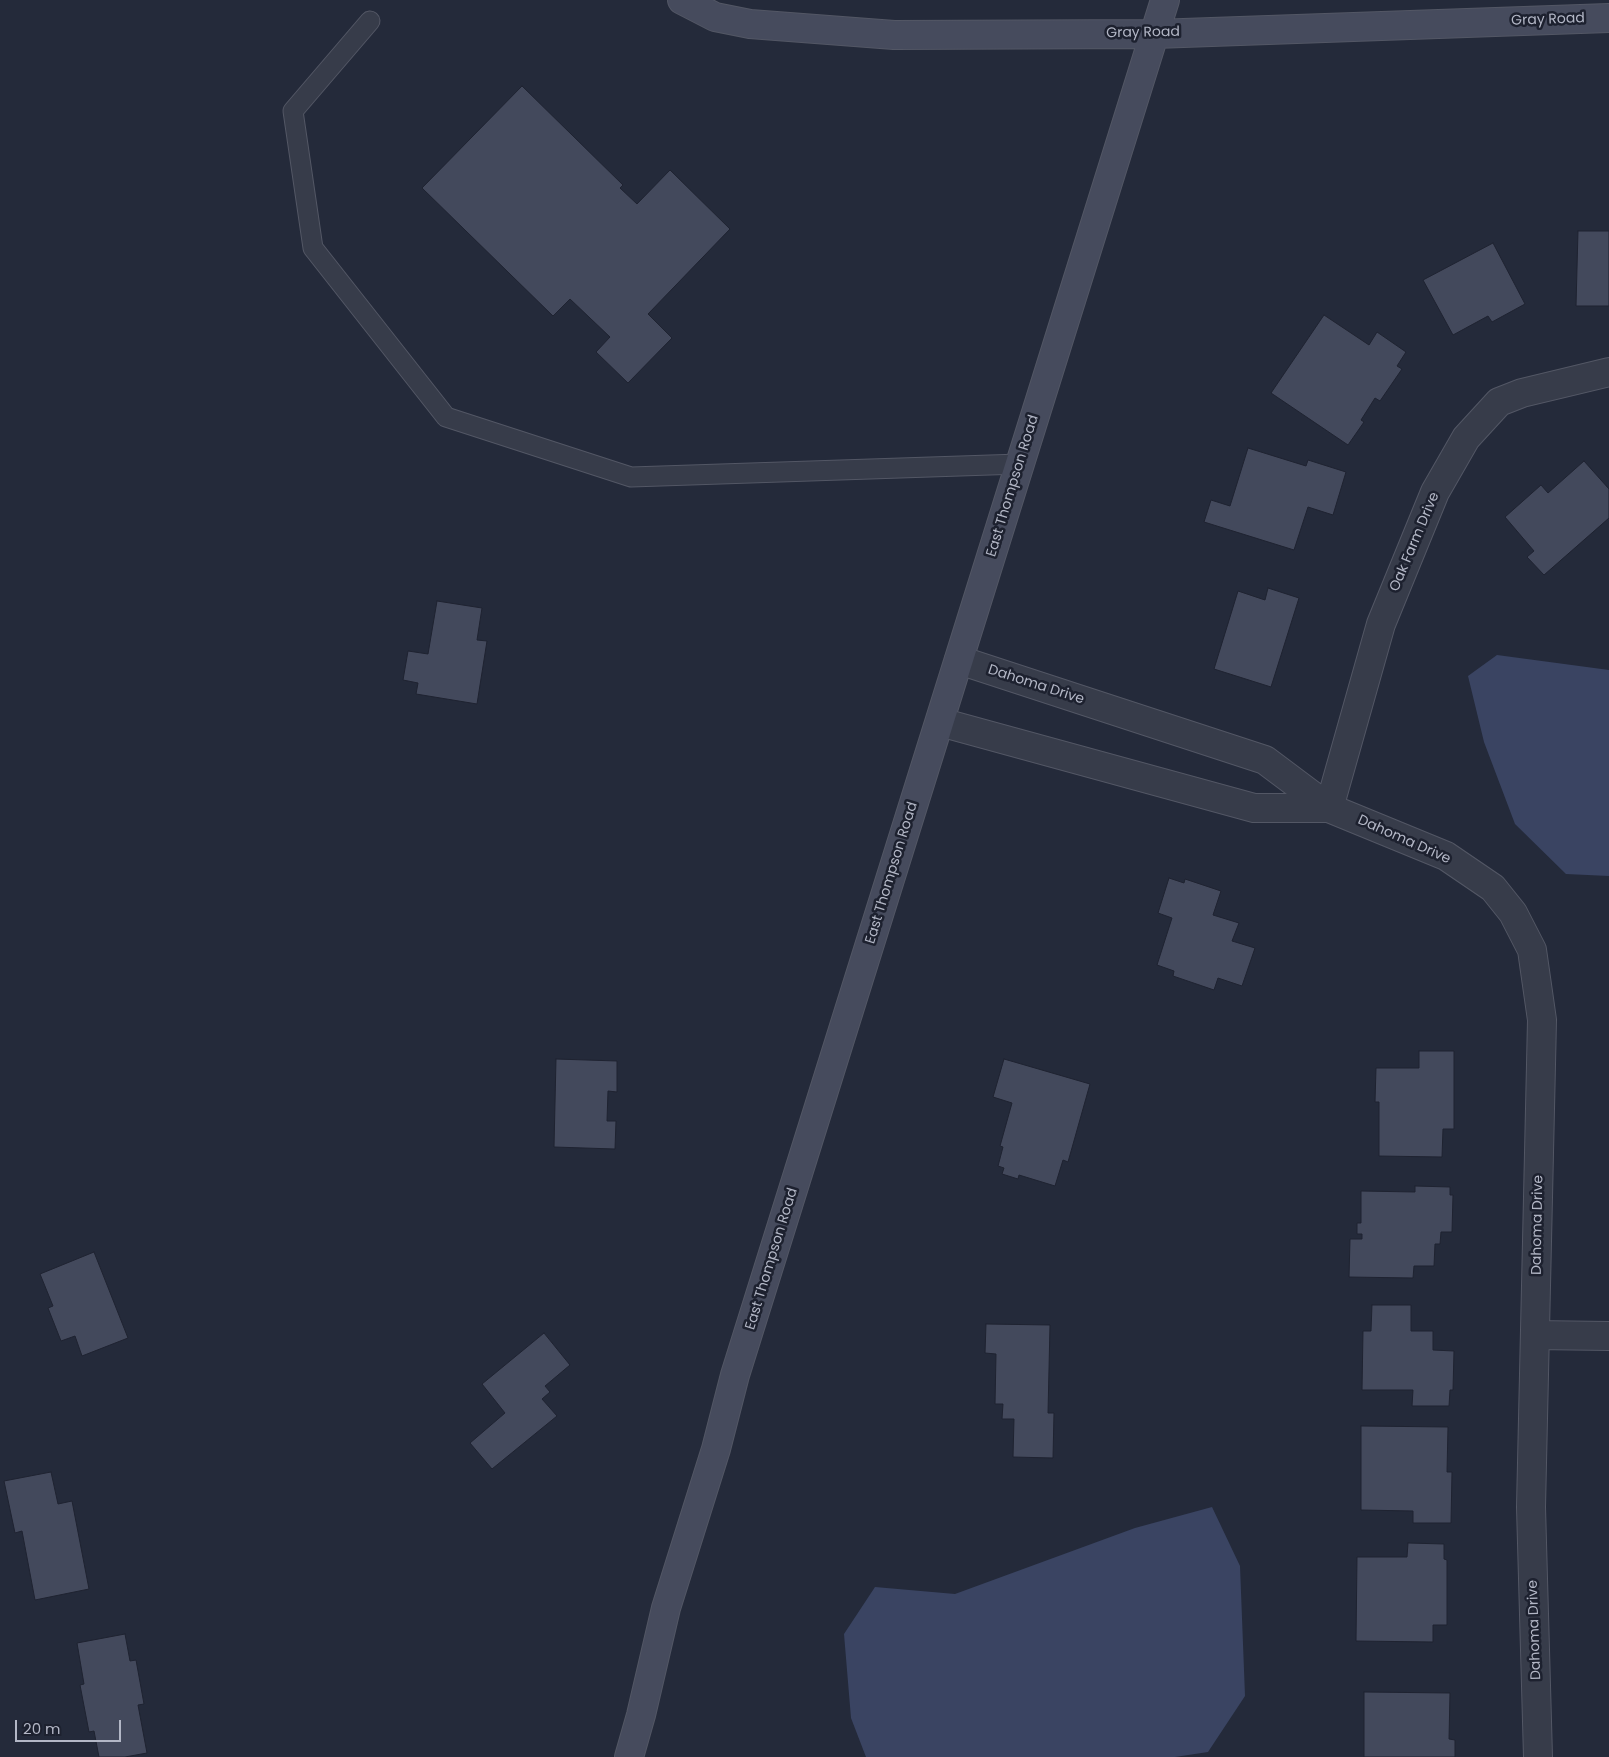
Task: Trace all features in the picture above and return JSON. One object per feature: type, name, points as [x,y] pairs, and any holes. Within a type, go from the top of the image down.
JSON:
[{"type":"main road","name":"Gray Road","points":[[682,0],[715,17],[750,24],[894,35],[1155,34],[1609,18]]},
{"type":"main road","name":"East Thompson Road","points":[[628,1757],[641,1715],[666,1608],[716,1449],[736,1375],[1165,0]]},
{"type":"main road","name":"East Thompson Road","points":[[641,1715],[642,1757]]},
{"type":"street","name":"Oak Farm Drive","points":[[1329,808],[1381,624],[1435,492],[1466,438],[1499,402],[1522,393],[1609,372]]},
{"type":"street","name":"Dahoma Drive","points":[[959,660],[1265,760],[1329,808],[1446,856],[1493,888],[1513,913],[1532,950],[1542,1020],[1531,1507],[1538,1757]]},
{"type":"street","name":"Dahoma Drive","points":[[940,722],[1254,808],[1329,808]]},
{"type":"street","points":[[1535,1335],[1609,1336]]},
{"type":"lane","points":[[370,21],[293,111],[313,248],[446,417],[631,477],[1020,464]]},
{"type":"water","points":[[1497,655],[1609,670],[1609,876],[1566,874],[1515,824],[1484,742],[1468,676]]},
{"type":"water","points":[[1212,1507],[1240,1566],[1245,1696],[1208,1752],[1175,1757],[866,1757],[851,1718],[844,1634],[875,1587],[955,1594],[1135,1528]]},
{"type":"building","points":[[522,86],[623,185],[620,188],[637,204],[670,170],[730,229],[648,314],[672,338],[628,383],[596,352],[610,337],[570,299],[553,316],[422,188]]},
{"type":"building","points":[[1578,231],[1609,231],[1609,306],[1576,306]]},
{"type":"building","points":[[1493,243],[1525,304],[1492,322],[1488,316],[1453,335],[1423,280]]},
{"type":"building","points":[[1324,315],[1369,345],[1377,332],[1406,352],[1397,366],[1402,369],[1380,401],[1375,398],[1361,420],[1364,422],[1348,445],[1271,393]]},
{"type":"building","points":[[1248,448],[1306,466],[1308,460],[1346,472],[1333,515],[1308,507],[1294,550],[1204,522],[1211,500],[1230,506]]},
{"type":"building","points":[[1584,461],[1609,489],[1609,518],[1544,575],[1527,557],[1534,551],[1505,517],[1541,485],[1548,493]]},
{"type":"building","points":[[1268,588],[1299,598],[1271,687],[1214,669],[1238,591],[1265,600]]},
{"type":"building","points":[[437,601],[482,608],[477,640],[487,641],[477,704],[416,694],[418,683],[403,680],[408,651],[428,654]]},
{"type":"building","points":[[1169,878],[1184,883],[1185,879],[1221,891],[1213,915],[1239,923],[1232,941],[1255,948],[1242,986],[1218,978],[1214,990],[1173,976],[1174,971],[1157,965],[1172,918],[1158,913]]},
{"type":"building","points":[[1419,1051],[1454,1051],[1454,1129],[1443,1129],[1442,1157],[1379,1156],[1379,1102],[1375,1102],[1376,1068],[1419,1068]]},
{"type":"building","points":[[556,1059],[617,1061],[617,1092],[608,1091],[607,1121],[616,1121],[615,1149],[554,1147]]},
{"type":"building","points":[[1004,1059],[1090,1084],[1068,1162],[1063,1160],[1055,1186],[1019,1175],[1018,1179],[1002,1174],[1004,1168],[998,1166],[1003,1147],[1000,1146],[1012,1103],[993,1097]]},
{"type":"building","points":[[1415,1186],[1450,1187],[1450,1195],[1453,1195],[1452,1232],[1441,1232],[1440,1244],[1435,1244],[1434,1266],[1414,1266],[1413,1278],[1349,1277],[1350,1239],[1362,1239],[1362,1234],[1357,1234],[1357,1223],[1361,1223],[1361,1191],[1415,1192]]},
{"type":"building","points":[[94,1252],[128,1338],[82,1356],[75,1336],[61,1341],[48,1308],[53,1306],[40,1274]]},
{"type":"building","points":[[1372,1305],[1411,1305],[1411,1331],[1433,1331],[1433,1350],[1454,1351],[1453,1390],[1450,1390],[1449,1406],[1412,1406],[1413,1390],[1362,1390],[1363,1331],[1371,1331]]},
{"type":"building","points":[[986,1324],[1050,1325],[1048,1413],[1054,1413],[1053,1458],[1013,1457],[1014,1419],[1002,1419],[1003,1404],[995,1404],[996,1354],[985,1353]]},
{"type":"building","points":[[544,1333],[570,1365],[545,1386],[550,1392],[542,1399],[557,1416],[492,1469],[470,1443],[505,1413],[482,1384]]},
{"type":"building","points":[[1361,1426],[1448,1427],[1447,1472],[1452,1472],[1451,1523],[1413,1523],[1413,1511],[1361,1510]]},
{"type":"building","points":[[51,1472],[58,1504],[72,1501],[89,1589],[35,1600],[22,1531],[15,1533],[4,1481]]},
{"type":"building","points":[[1408,1543],[1444,1544],[1444,1559],[1447,1560],[1447,1625],[1433,1625],[1433,1642],[1356,1641],[1357,1557],[1407,1557]]},
{"type":"building","points":[[125,1634],[130,1661],[136,1660],[144,1704],[138,1705],[147,1753],[125,1757],[99,1757],[94,1731],[89,1732],[80,1685],[84,1684],[77,1643]]},
{"type":"building","points":[[1364,1692],[1450,1693],[1449,1739],[1455,1740],[1455,1757],[1364,1757]]}]
